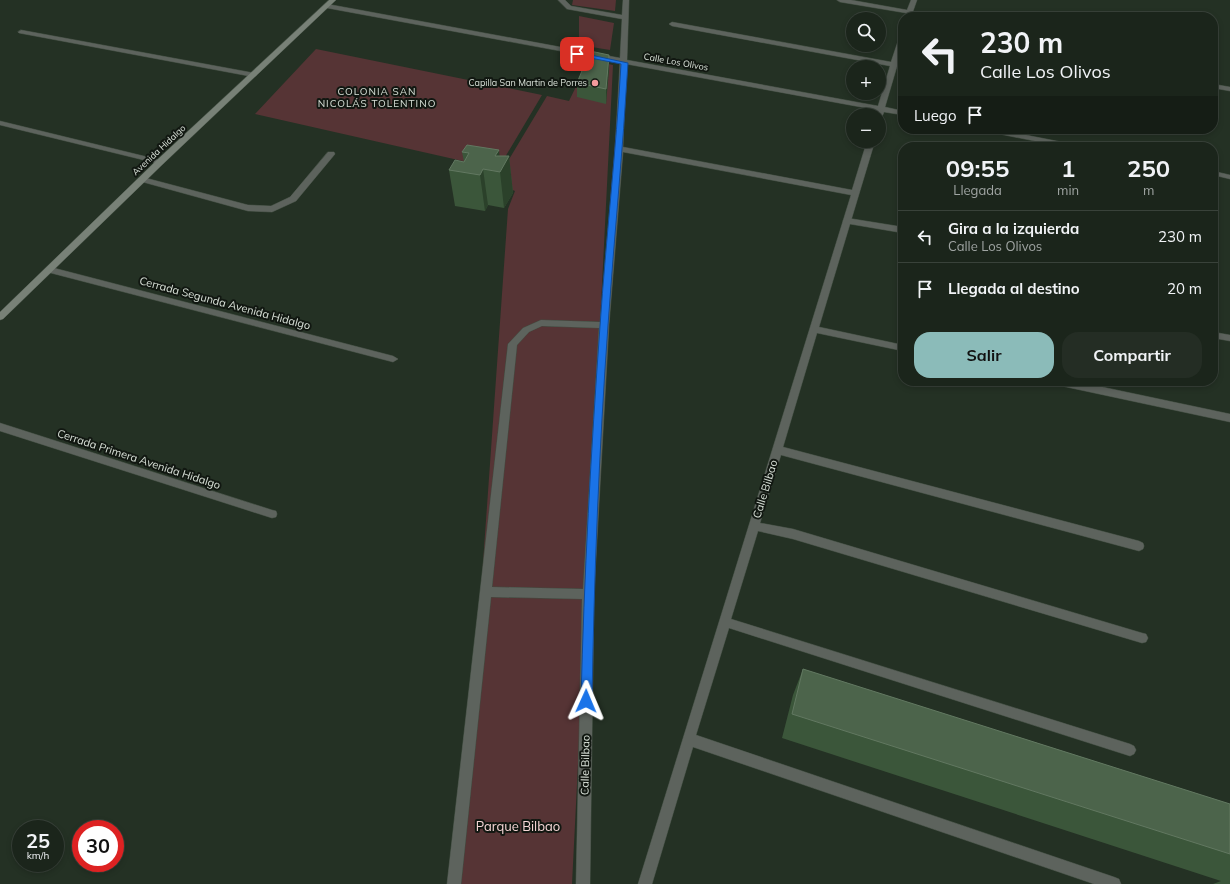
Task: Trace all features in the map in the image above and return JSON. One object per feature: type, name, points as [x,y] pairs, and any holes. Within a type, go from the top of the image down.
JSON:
[{"type":"street","points":[[561,0],[569,8],[626,18]]},
{"type":"street","name":"Calle Bilbao","points":[[583,884],[588,594],[604,325],[619,149],[626,0]]},
{"type":"street","points":[[840,0],[899,12]]},
{"type":"street","points":[[910,12],[914,0]]},
{"type":"street","name":"Calle Los Olivos","points":[[330,3],[624,63],[859,108]]},
{"type":"street","name":"Avenida Hidalgo","points":[[0,316],[50,270],[142,179],[330,3]]},
{"type":"street","points":[[672,24],[894,64]]},
{"type":"street","points":[[21,32],[254,75]]},
{"type":"street","points":[[881,108],[898,51]]},
{"type":"street","points":[[1218,87],[1230,89]]},
{"type":"street","name":"Calle Los Olivos","points":[[886,112],[898,113]]},
{"type":"street","points":[[0,123],[160,162]]},
{"type":"street","points":[[1010,134],[1051,142]]},
{"type":"street","name":"Calle Bilbao","points":[[645,884],[869,148]]},
{"type":"street","points":[[619,149],[855,193]]},
{"type":"street","points":[[142,179],[248,208],[272,210],[293,200],[332,154]]},
{"type":"street","points":[[1218,174],[1230,177]]},
{"type":"street","points":[[847,221],[898,229]]},
{"type":"street","name":"Cerrada Segunda Avenida Hidalgo","points":[[50,270],[394,359]]},
{"type":"street","points":[[454,884],[487,592],[512,344],[526,330],[541,323],[604,325]]},
{"type":"street","points":[[814,329],[898,347]]},
{"type":"street","points":[[1218,336],[1230,338]]},
{"type":"street","points":[[1080,386],[1230,418]]},
{"type":"street","name":"Cerrada Primera Avenida Hidalgo","points":[[0,427],[272,514]]},
{"type":"street","points":[[777,450],[1139,546]]},
{"type":"street","points":[[754,526],[800,536],[1142,638]]},
{"type":"street","points":[[487,592],[588,594]]},
{"type":"street","points":[[725,622],[1130,750]]},
{"type":"street","points":[[689,739],[1114,884]]},
{"type":"green space","points":[[573,0],[616,0],[615,11],[572,5]]},
{"type":"green space","points":[[579,16],[614,23],[610,50],[579,45]]},
{"type":"green space","points":[[316,49],[542,95],[498,169],[255,114]]},
{"type":"green space","name":"Parque Bilbao","points":[[589,60],[613,65],[572,884],[456,884],[481,591],[508,209],[515,191],[506,187],[502,171],[547,96],[569,101]]},
{"type":"building","points":[[590,51],[609,55],[606,89],[577,83]]},
{"type":"building","points":[[467,145],[499,150],[495,156],[509,156],[500,172],[483,169],[480,175],[449,170],[455,160],[464,162],[469,153],[462,152]]},
{"type":"building","points":[[803,669],[1230,804],[1230,854],[792,714]]},
{"type":"place","name":"Capilla San Martin de Porres","points":[[595,83]]},
{"type":"district","name":"COLONIA SAN NICOLÁS TOLENTINO","points":[[377,96]]},
{"type":"route","points":[[577,54],[624,63],[619,149],[604,325],[588,594],[586,701]]}]
